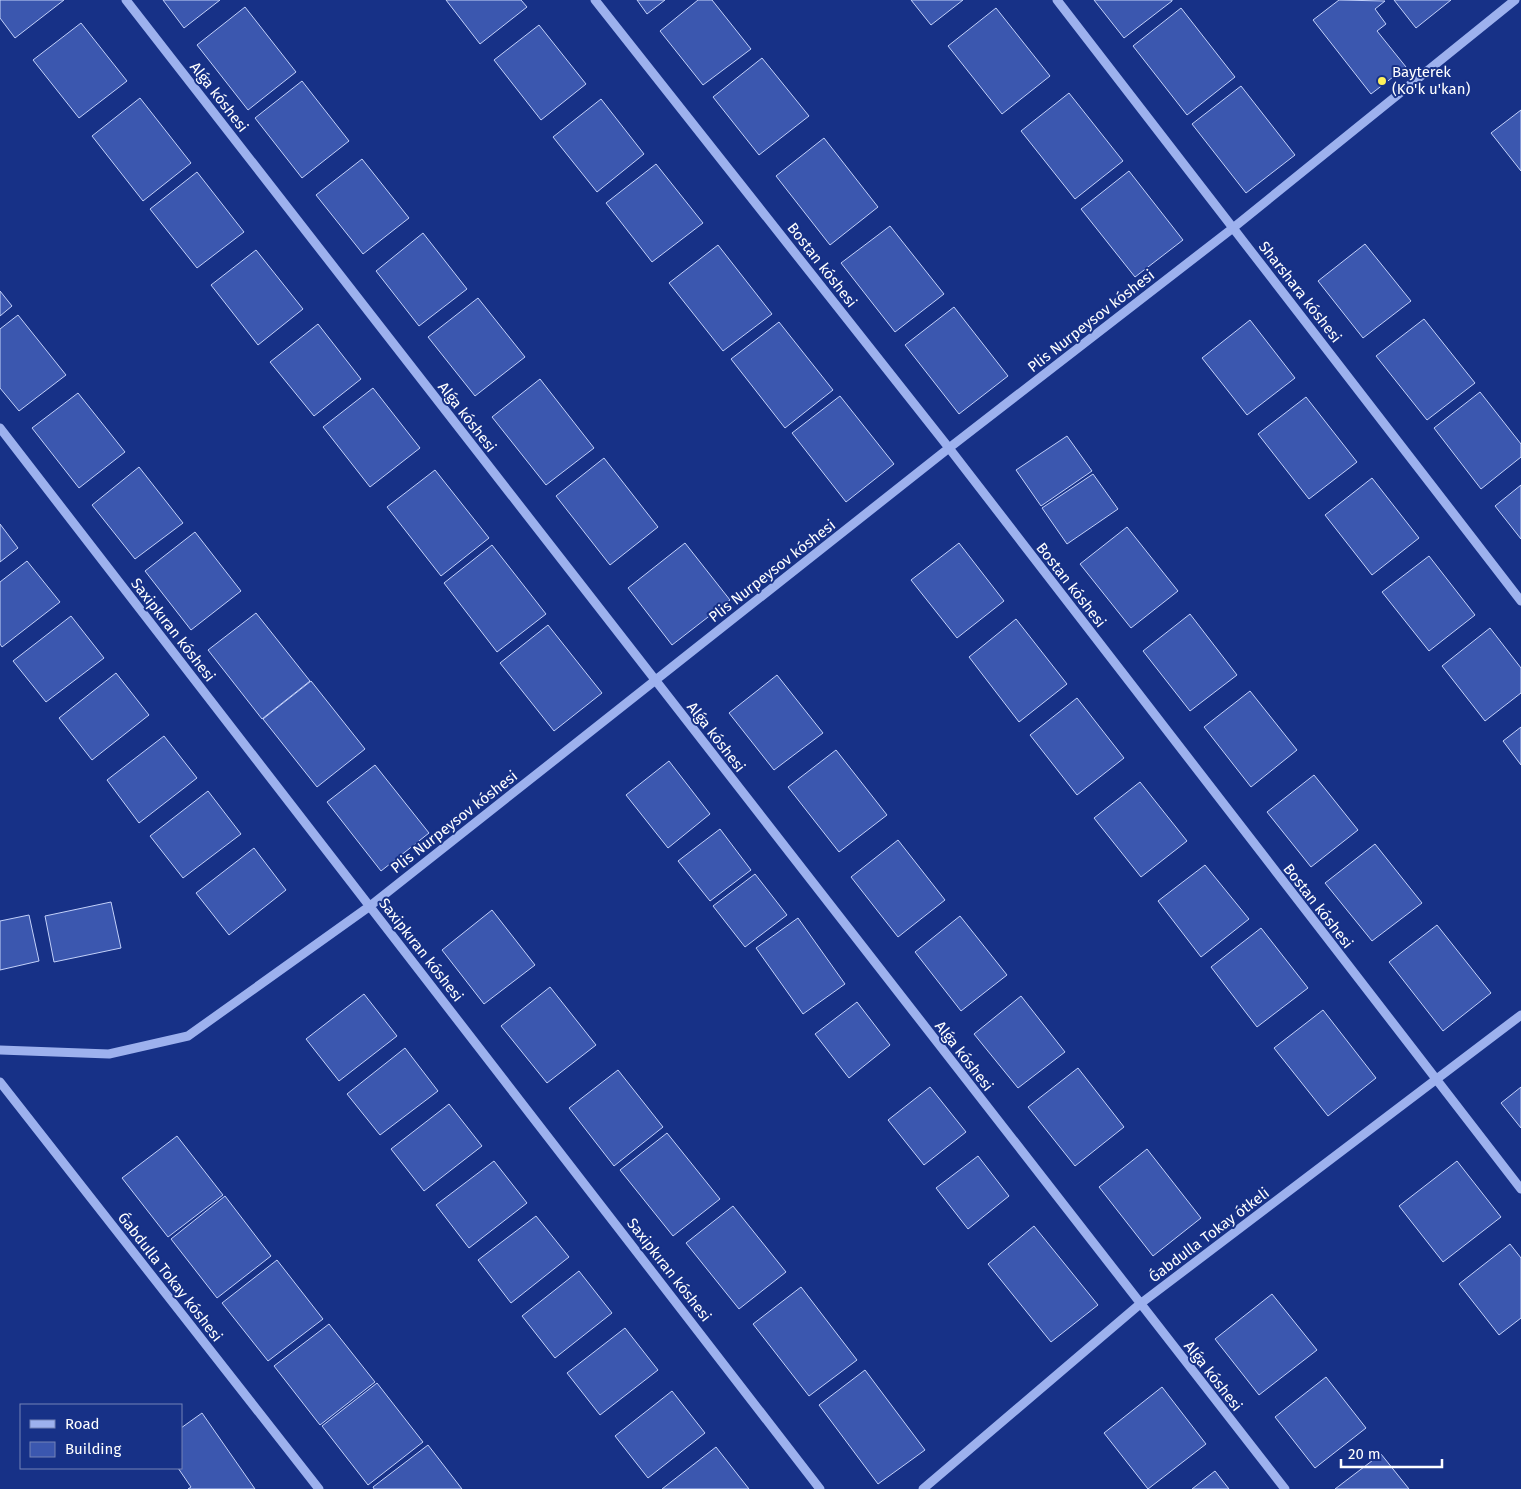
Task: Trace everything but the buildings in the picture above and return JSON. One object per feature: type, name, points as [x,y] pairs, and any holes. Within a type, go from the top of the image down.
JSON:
[{"type":"street","name":"Alǵa kóshesi","points":[[126,0],[1286,1489]]},
{"type":"street","name":"Bostan kóshesi","points":[[595,0],[948,448],[1521,1190]]},
{"type":"street","name":"Sharshara kóshesi","points":[[1057,0],[1521,601]]},
{"type":"street","name":"Plis Nurpeysov kóshesi","points":[[0,1050],[109,1054],[188,1036],[370,906],[948,448],[1233,228],[1515,0]]},
{"type":"street","name":"Saxipkıran kóshesi","points":[[0,428],[820,1489]]},
{"type":"street","name":"Ǵabdulla Tokay ótkeli","points":[[923,1489],[1140,1304],[1521,1015]]},
{"type":"street","name":"Ǵabdulla Tokay kóshesi","points":[[0,1082],[319,1489]]},
{"type":"place","name":"Bayterek (Ko'k u'kan)","points":[[1382,81]]}]
